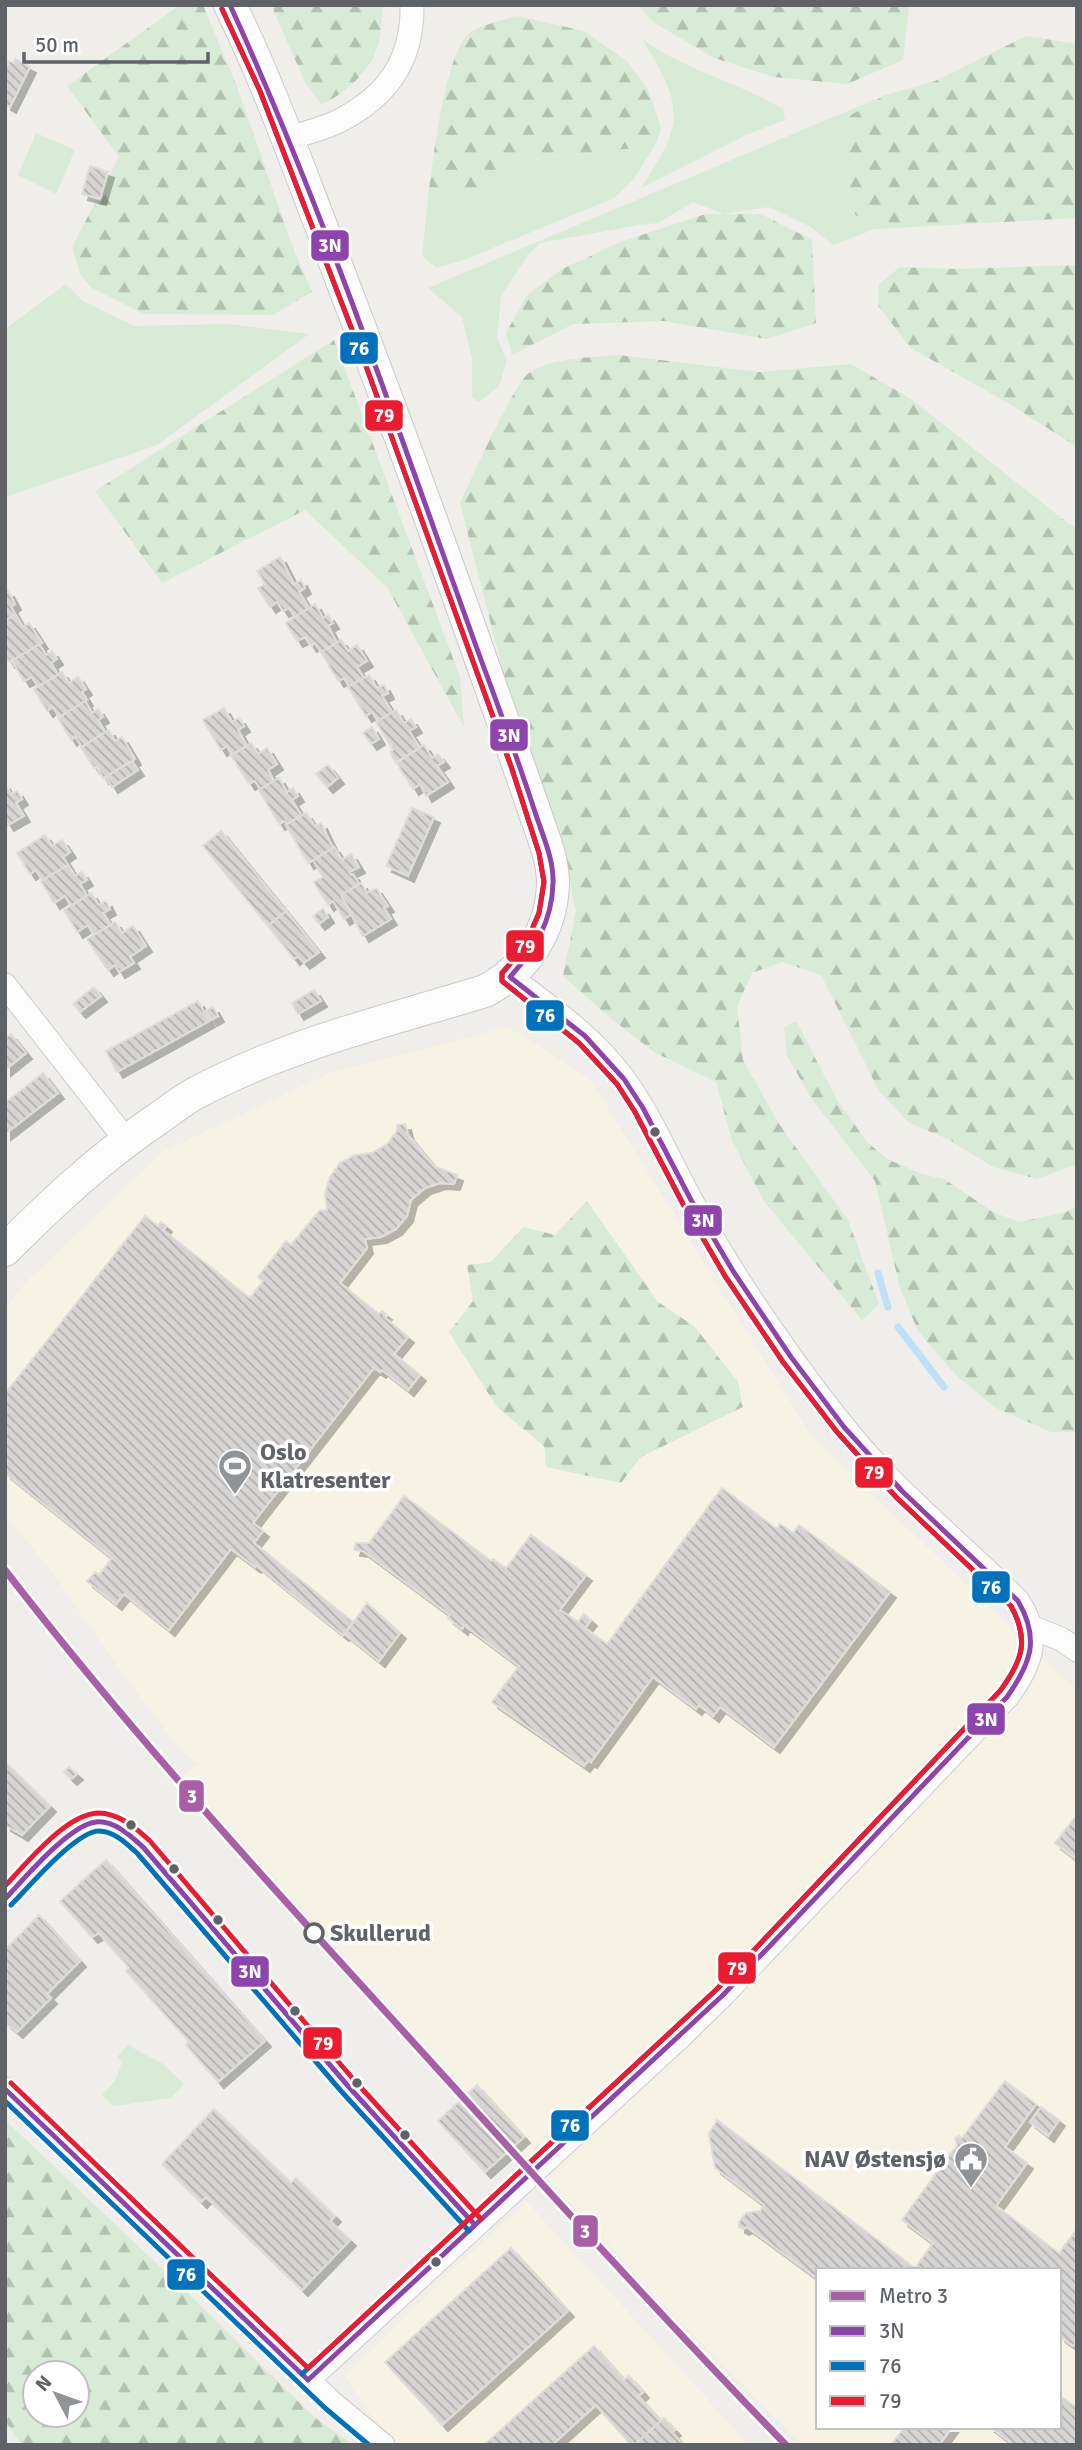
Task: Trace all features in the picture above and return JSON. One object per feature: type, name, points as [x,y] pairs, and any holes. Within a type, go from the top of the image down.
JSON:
[{"type":"main road","points":[[5,1250],[55,1199],[126,1140],[192,1095],[241,1071],[323,1040],[485,991],[510,977],[531,953],[548,915],[553,883],[550,858],[520,766],[374,363],[268,88],[230,5]]},
{"type":"street","points":[[288,139],[337,122],[379,94],[395,74],[406,52],[412,29],[412,5]]},
{"type":"street","points":[[308,2380],[697,2021],[995,1710],[1022,1675],[1031,1649],[1031,1627],[1027,1614],[1018,1601],[886,1475],[796,1364],[725,1258],[692,1203],[642,1106],[624,1079],[588,1038],[510,977]]},
{"type":"street","points":[[5,985],[126,1140]]},
{"type":"street","points":[[1031,1627],[1061,1639],[1077,1650]]},
{"type":"street","points":[[5,1899],[76,1830],[96,1822],[114,1825],[143,1847],[258,1983],[475,2225]]},
{"type":"street","points":[[5,2089],[308,2380],[383,2445]]},
{"type":"shaded area","points":[[508,1027],[590,1079],[810,1434],[1077,1689],[1077,2445],[803,2445],[671,2312],[183,1777],[197,1764],[180,1749],[118,1667],[51,1570],[5,1515],[5,1310],[24,1284],[164,1151],[330,1073]]},
{"type":"shaded area","points":[[527,2202],[749,2445],[390,2445],[345,2376]]},
{"type":"green space","points":[[180,5],[203,5],[238,89],[290,240],[312,292],[273,315],[144,314],[92,288],[81,276],[72,247],[119,157],[67,86]]},
{"type":"green space","points":[[271,5],[383,5],[378,45],[369,64],[348,88],[321,104],[305,82]]},
{"type":"green space","points":[[638,5],[909,5],[903,60],[847,84],[774,77],[714,58],[653,22]]},
{"type":"green space","points":[[517,16],[584,31],[627,61],[648,90],[661,128],[638,148],[524,160],[504,175],[490,192],[460,191],[428,199],[441,110],[454,61],[462,43],[475,29]]},
{"type":"green space","points":[[1026,36],[1077,44],[1077,218],[875,229],[849,210],[848,157],[839,122],[883,96],[935,81]]},
{"type":"green space","points":[[642,39],[693,68],[783,109],[785,120],[746,135],[641,188],[664,150],[671,134],[673,120],[670,92]]},
{"type":"green space","points":[[883,96],[839,122],[848,157],[849,210],[875,229],[833,245],[809,226],[769,207],[724,214],[693,202],[658,223],[540,243],[528,255],[501,296],[497,338],[507,361],[499,386],[479,402],[472,398],[472,359],[462,317],[428,288]]},
{"type":"green space","points":[[661,128],[657,141],[634,179],[614,198],[466,259],[437,268],[422,256],[428,199],[460,191],[490,192],[504,175],[524,160],[638,148]]},
{"type":"green space","points":[[36,133],[75,150],[56,194],[18,175]]},
{"type":"green space","points":[[706,214],[761,214],[812,240],[816,323],[767,339],[664,321],[573,324],[512,355],[506,333],[527,295],[562,269],[623,241]]},
{"type":"green space","points":[[1077,265],[1077,447],[1013,406],[911,348],[878,306],[879,284],[900,267],[954,269]]},
{"type":"green space","points":[[66,284],[83,301],[134,326],[228,324],[309,334],[157,445],[5,497],[5,329]]},
{"type":"green space","points":[[334,340],[460,677],[464,727],[387,587],[305,510],[162,583],[95,491]]},
{"type":"green space","points":[[619,355],[760,372],[851,364],[911,399],[1077,528],[1077,1164],[1037,1179],[993,1167],[948,1139],[909,1123],[879,1091],[821,975],[782,962],[752,973],[737,1007],[743,1060],[779,1124],[848,1220],[879,1304],[862,1320],[764,1201],[732,1141],[716,1082],[654,1052],[563,976],[576,911],[561,840],[504,675],[460,503],[504,412],[522,380],[529,373],[561,361]]},
{"type":"green space","points":[[796,1021],[837,1100],[867,1142],[887,1159],[922,1174],[944,1179],[993,1212],[1019,1222],[1066,1212],[1077,1205],[1077,1432],[1051,1432],[994,1407],[955,1374],[918,1331],[900,1288],[875,1181],[812,1099],[787,1056],[784,1028]]},
{"type":"green space","points":[[587,1201],[658,1302],[694,1326],[738,1382],[743,1407],[641,1457],[621,1483],[546,1467],[544,1446],[497,1407],[449,1332],[473,1301],[467,1265],[491,1262],[523,1227],[555,1235]]},
{"type":"green space","points":[[129,2044],[163,2064],[184,2084],[171,2098],[114,2106],[102,2095],[115,2081],[122,2062],[117,2057]]},
{"type":"green space","points":[[5,2120],[313,2416],[353,2445],[22,2445],[5,2421]]},
{"type":"building","points":[[15,59],[30,67],[10,107],[5,104],[5,64],[8,65],[9,61],[14,63]]},
{"type":"building","points":[[90,166],[108,172],[100,199],[82,194]]},
{"type":"building","points":[[280,557],[294,584],[301,580],[305,588],[299,592],[309,608],[295,617],[289,608],[283,611],[277,602],[270,607],[258,588],[265,584],[257,571]]},
{"type":"building","points":[[8,591],[15,604],[11,607],[15,614],[5,621],[5,593]]},
{"type":"building","points":[[315,604],[323,618],[328,615],[333,623],[328,626],[337,643],[321,652],[315,643],[311,646],[305,637],[297,641],[286,623]]},
{"type":"building","points":[[15,614],[23,627],[29,623],[42,643],[9,662],[5,655],[5,621]]},
{"type":"building","points":[[341,640],[348,651],[357,645],[367,661],[357,667],[364,678],[349,686],[344,678],[338,681],[321,652]]},
{"type":"building","points":[[39,644],[46,655],[52,651],[57,659],[51,663],[58,675],[38,687],[32,677],[24,681],[12,661]]},
{"type":"building","points":[[62,672],[69,683],[78,677],[86,689],[82,692],[87,700],[59,717],[53,707],[47,711],[34,689]]},
{"type":"building","points":[[369,675],[377,688],[384,685],[388,693],[382,696],[392,712],[378,721],[372,712],[366,716],[348,687]]},
{"type":"building","points":[[85,701],[92,713],[98,709],[103,717],[98,720],[105,732],[82,747],[75,736],[71,740],[58,718]]},
{"type":"building","points":[[224,708],[232,722],[239,718],[244,726],[238,730],[247,746],[232,755],[227,746],[221,750],[203,720]]},
{"type":"building","points":[[396,710],[404,723],[411,719],[416,727],[409,731],[420,748],[396,763],[390,752],[393,750],[376,722]]},
{"type":"building","points":[[372,727],[379,739],[371,744],[363,733]]},
{"type":"building","points":[[109,730],[115,741],[122,737],[135,759],[103,778],[81,747]]},
{"type":"building","points":[[251,743],[258,754],[267,748],[277,764],[268,770],[274,781],[260,789],[255,781],[249,784],[231,755]]},
{"type":"building","points":[[424,745],[432,758],[438,754],[444,762],[437,766],[448,782],[426,796],[420,784],[413,789],[396,762]]},
{"type":"building","points":[[132,761],[138,770],[112,787],[106,777]]},
{"type":"building","points":[[328,765],[338,778],[327,787],[316,774]]},
{"type":"building","points":[[279,778],[287,792],[293,788],[298,796],[292,800],[301,815],[287,824],[285,821],[279,824],[259,790]]},
{"type":"building","points":[[5,785],[11,794],[17,791],[22,799],[16,803],[24,816],[8,825],[5,820]]},
{"type":"building","points":[[412,808],[434,817],[408,876],[386,866]]},
{"type":"building","points":[[306,813],[315,826],[321,823],[333,848],[308,863],[286,825]]},
{"type":"building","points":[[221,831],[286,911],[268,926],[203,846]]},
{"type":"building","points":[[45,835],[52,846],[62,840],[70,852],[63,857],[68,865],[42,880],[36,870],[30,874],[17,853]]},
{"type":"building","points":[[334,847],[342,860],[351,854],[359,867],[349,872],[359,884],[341,895],[352,914],[344,919],[333,901],[328,905],[314,882],[323,877],[313,860]]},
{"type":"building","points":[[68,865],[75,876],[82,872],[87,880],[80,884],[87,896],[71,906],[65,896],[54,903],[41,881]]},
{"type":"building","points":[[361,883],[367,893],[376,888],[388,906],[384,908],[391,919],[363,936],[341,895]]},
{"type":"building","points":[[91,893],[99,905],[106,901],[110,909],[103,913],[111,925],[94,935],[88,925],[77,932],[64,910]]},
{"type":"building","points":[[323,909],[328,917],[319,924],[313,916]]},
{"type":"building","points":[[286,911],[319,952],[304,963],[298,956],[294,959],[268,926]]},
{"type":"building","points":[[115,922],[122,933],[133,926],[146,946],[130,957],[134,963],[119,972],[115,965],[108,970],[87,939]]},
{"type":"building","points":[[94,987],[101,996],[80,1012],[73,1004]]},
{"type":"building","points":[[314,990],[321,1001],[298,1014],[292,1003]]},
{"type":"building","points":[[198,1001],[209,1021],[117,1072],[106,1051]]},
{"type":"building","points":[[213,1007],[218,1016],[211,1020],[206,1011]]},
{"type":"building","points":[[11,1034],[26,1053],[5,1070],[5,1038]]},
{"type":"building","points":[[43,1073],[58,1093],[5,1134],[5,1103]]},
{"type":"building","points":[[405,1124],[408,1135],[434,1166],[457,1175],[454,1184],[440,1183],[425,1188],[411,1200],[407,1216],[396,1229],[381,1237],[365,1239],[367,1248],[340,1283],[379,1314],[382,1311],[386,1314],[384,1317],[408,1337],[394,1354],[420,1375],[408,1390],[382,1370],[380,1372],[374,1368],[253,1523],[263,1531],[254,1543],[353,1622],[343,1635],[256,1565],[255,1567],[231,1549],[169,1630],[124,1594],[116,1604],[87,1581],[95,1572],[99,1575],[112,1558],[5,1473],[5,1394],[145,1216],[158,1226],[161,1222],[166,1226],[163,1230],[250,1298],[263,1281],[258,1277],[286,1241],[291,1245],[319,1211],[327,1210],[325,1193],[330,1177],[340,1163],[355,1155],[372,1153],[387,1144],[397,1131],[397,1125]]},
{"type":"building","points":[[722,1488],[777,1529],[780,1524],[793,1533],[799,1525],[890,1592],[774,1747],[720,1707],[713,1716],[699,1705],[696,1709],[653,1677],[591,1762],[589,1760],[584,1766],[492,1702],[519,1666],[464,1625],[462,1629],[448,1618],[450,1615],[363,1551],[354,1550],[356,1543],[369,1543],[404,1496],[491,1561],[493,1559],[506,1568],[531,1535],[586,1575],[560,1610],[578,1622],[584,1614],[591,1620],[585,1628],[607,1644]]},
{"type":"building","points":[[367,1603],[400,1633],[379,1661],[345,1634]]},
{"type":"building","points":[[5,1762],[50,1806],[22,1835],[5,1825]]},
{"type":"building","points":[[69,1767],[77,1774],[71,1779],[64,1772]]},
{"type":"building","points":[[1077,1815],[1077,1860],[1055,1843]]},
{"type":"building","points":[[106,1860],[265,2041],[218,2082],[186,2045],[189,2042],[126,1971],[129,1968],[99,1933],[92,1937],[60,1901]]},
{"type":"building","points":[[39,1915],[80,1961],[47,1994],[51,1998],[17,2032],[5,2022],[5,1950]]},
{"type":"building","points":[[1005,2081],[1036,2104],[1005,2147],[1027,2163],[996,2206],[1059,2253],[1077,2229],[1077,2341],[1073,2346],[1061,2337],[1061,2268],[915,2268],[933,2243],[902,2220],[957,2145],[955,2138],[962,2138]]},
{"type":"building","points":[[477,2085],[524,2137],[485,2172],[438,2121]]},
{"type":"building","points":[[1041,2107],[1059,2120],[1048,2136],[1030,2122]]},
{"type":"building","points":[[214,2109],[291,2183],[296,2178],[335,2216],[330,2221],[350,2240],[302,2290],[206,2197],[201,2202],[162,2164]]},
{"type":"building","points":[[717,2120],[915,2268],[816,2268],[816,2278],[747,2227],[739,2227],[739,2222],[746,2213],[760,2211],[764,2205],[715,2168],[709,2134]]},
{"type":"building","points":[[511,2248],[568,2311],[442,2425],[385,2362]]},
{"type":"building","points":[[594,2346],[624,2380],[629,2376],[643,2392],[638,2396],[661,2421],[631,2445],[596,2405],[552,2445],[484,2445]]},
{"type":"building","points":[[1061,2396],[1077,2408],[1077,2445],[1014,2445],[993,2429],[1061,2429]]},
{"type":"building","points":[[664,2418],[683,2445],[634,2445]]},
{"type":"building","points":[[903,2429],[951,2429],[939,2445],[891,2445]]},
{"type":"waterway","points":[[878,1273],[888,1307]]},
{"type":"waterway","points":[[898,1327],[944,1387]]},
{"type":"metro line","name":"3","points":[[5,1570],[98,1686],[244,1855],[588,2234],[786,2445]]},
{"type":"transit line","name":"3N","points":[[230,5],[299,166],[362,329],[547,847],[553,883],[546,922],[527,956],[510,977]]},
{"type":"transit line","name":"76","points":[[222,9],[260,91],[366,366],[512,769],[539,853],[544,882],[539,913],[524,948],[502,973],[502,981],[579,1043],[617,1084],[725,1276],[783,1362],[837,1432],[897,1498],[1011,1606],[1022,1640],[1014,1670],[1000,1691],[717,1989],[302,2374]]},
{"type":"transit line","name":"79","points":[[11,2083],[308,2368],[717,1989],[1000,1691],[1014,1670],[1021,1650],[1020,1630],[1011,1606],[897,1498],[837,1432],[783,1362],[725,1276],[617,1084],[579,1043],[502,981],[502,973],[524,948],[539,913],[544,882],[539,853],[512,769],[366,366],[260,91],[222,9]]},
{"type":"transit line","name":"3N","points":[[308,2380],[723,1995],[1007,1697],[1022,1673],[1030,1651],[1029,1627],[1018,1601],[903,1492],[844,1427],[791,1357],[733,1271],[691,1200],[643,1108],[624,1079],[585,1036],[510,977]]},
{"type":"transit line","name":"79","points":[[5,1886],[35,1853],[73,1822],[98,1813],[120,1818],[133,1826],[150,1841],[354,2080],[481,2219]]},
{"type":"transit line","name":"3N","points":[[5,1899],[73,1832],[96,1822],[122,1830],[143,1847],[348,2086],[475,2225]]},
{"type":"transit line","name":"76","points":[[11,1905],[53,1862],[89,1833],[110,1833],[120,1839],[137,1853],[341,2091],[469,2231]]},
{"type":"transit line","name":"3N","points":[[5,2089],[308,2380]]},
{"type":"transit line","name":"76","points":[[5,2101],[325,2408],[369,2445]]},
{"type":"place","name":"Oslo Klatresenter","points":[[235,1496]]},
{"type":"place","name":"Skullerud","points":[[314,1933]]},
{"type":"place","name":"NAV Østensjø","points":[[971,2189]]}]
